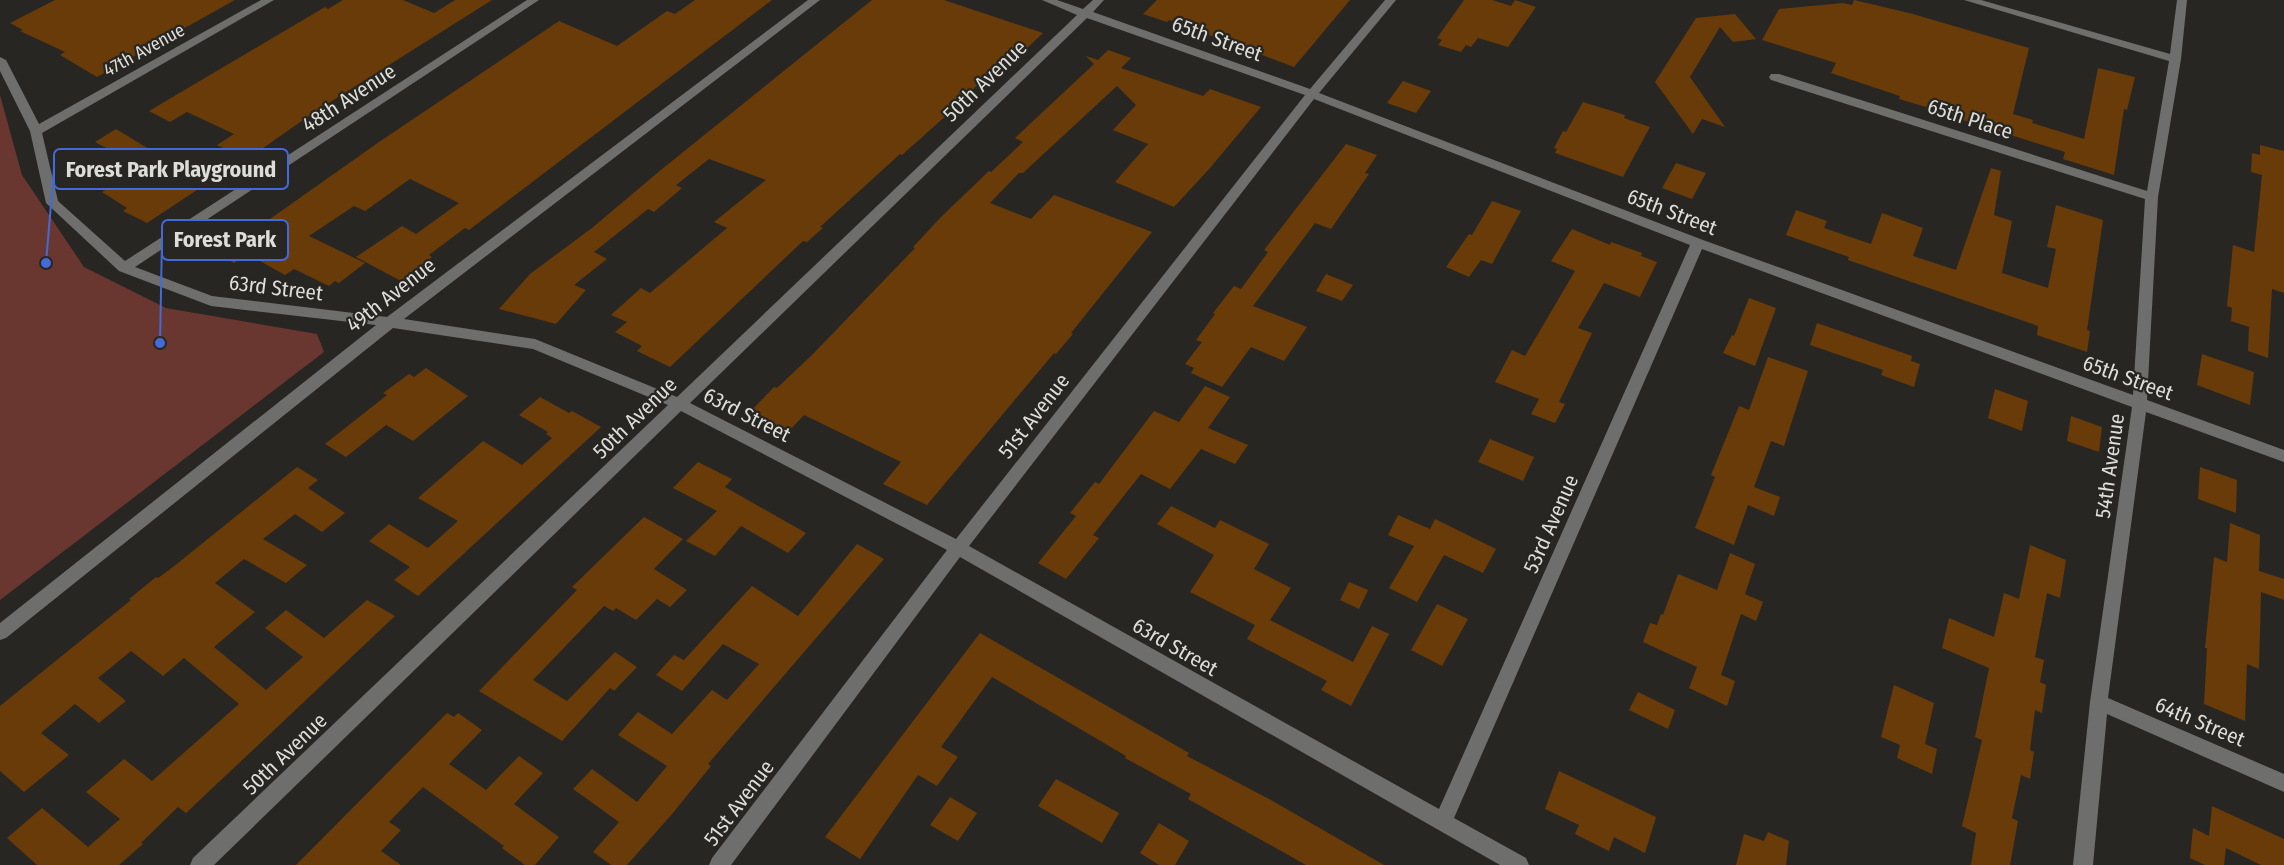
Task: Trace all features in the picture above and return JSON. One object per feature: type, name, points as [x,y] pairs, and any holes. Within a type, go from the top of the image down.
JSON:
[{"type":"street","name":"47th Avenue","points":[[36,131],[269,0]]},
{"type":"street","name":"48th Avenue","points":[[124,268],[534,0]]},
{"type":"street","name":"49th Avenue","points":[[0,633],[390,322],[815,0]]},
{"type":"street","name":"65th Street","points":[[1047,0],[1312,94],[1698,243],[2284,456]]},
{"type":"street","name":"50th Avenue","points":[[200,865],[1099,0]]},
{"type":"street","name":"51st Avenue","points":[[718,865],[957,548],[1312,94],[1391,0]]},
{"type":"street","points":[[1969,0],[2175,59]]},
{"type":"street","name":"54th Avenue","points":[[2083,865],[2099,702],[2140,403],[2152,197],[2175,59],[2182,0]]},
{"type":"street","name":"63rd Street","points":[[0,60],[36,131],[52,203],[124,268],[211,301],[390,322],[535,344],[680,404],[957,548],[1519,865]]},
{"type":"street","name":"65th Place","points":[[1775,77],[2152,197]]},
{"type":"street","name":"53rd Avenue","points":[[1442,823],[1698,243]]},
{"type":"street","name":"64th Street","points":[[2099,702],[2284,783]]},
{"type":"shaded area","points":[[0,95],[22,175],[84,267],[166,308],[317,334],[324,352],[0,600]]},
{"type":"building","points":[[55,0],[235,0],[97,77],[60,55],[65,52],[20,31],[23,30],[10,23]]},
{"type":"building","points":[[343,0],[403,0],[434,13],[455,0],[492,0],[313,113],[246,160],[217,145],[234,134],[187,112],[170,122],[149,111],[325,7],[328,9]]},
{"type":"building","points":[[695,0],[772,0],[469,230],[465,228],[429,255],[432,257],[401,281],[356,257],[402,226],[416,234],[459,203],[410,179],[365,211],[354,206],[309,236],[365,263],[339,283],[335,281],[329,286],[294,269],[285,275],[247,254],[234,263],[215,252],[247,231],[250,233],[379,142],[559,21],[617,46],[667,11],[675,14]]},
{"type":"building","points":[[872,0],[944,0],[1043,33],[1023,52],[1014,49],[948,114],[820,227],[823,228],[807,242],[803,241],[670,367],[637,351],[642,346],[615,332],[627,322],[611,315],[641,288],[650,293],[727,228],[714,222],[766,180],[709,159],[676,185],[682,188],[654,212],[648,209],[594,252],[607,259],[574,285],[586,290],[556,324],[499,309],[530,274],[592,228]]},
{"type":"building","points":[[1157,0],[1350,0],[1294,67],[1169,20],[1167,22],[1143,14]]},
{"type":"building","points":[[1464,0],[1492,0],[1511,6],[1515,0],[1536,7],[1508,47],[1478,38],[1471,47],[1466,45],[1461,52],[1438,45],[1442,40],[1437,38]]},
{"type":"building","points":[[1854,0],[1913,14],[2029,48],[2013,114],[2033,120],[2032,123],[2084,139],[2098,68],[2135,77],[2127,110],[2124,109],[2114,175],[2063,159],[2065,152],[1899,99],[1900,96],[1831,73],[1836,63],[1762,40],[1779,9],[1843,3],[1852,5]]},
{"type":"building","points":[[1735,14],[1756,39],[1733,42],[1720,27],[1690,77],[1725,127],[1702,119],[1693,134],[1655,82],[1696,18]]},
{"type":"building","points":[[1108,50],[1131,58],[1121,68],[1203,96],[1210,89],[1261,107],[1174,207],[1115,182],[1148,144],[1113,130],[1136,105],[1117,86],[1023,173],[1019,173],[990,203],[1031,219],[1054,195],[1152,232],[1071,333],[1073,334],[1056,354],[1054,353],[927,505],[883,484],[901,462],[804,415],[789,431],[750,412],[774,387],[777,388],[813,354],[915,248],[913,247],[942,216],[1023,142],[1015,138],[1094,64],[1086,56],[1098,60]]},
{"type":"building","points":[[1403,81],[1431,91],[1416,113],[1387,103]]},
{"type":"building","points":[[1583,102],[1625,115],[1624,118],[1650,127],[1623,177],[1555,153],[1557,149],[1554,148],[1563,131],[1566,132]]},
{"type":"building","points":[[116,129],[206,184],[147,223],[123,211],[127,208],[102,192],[144,168],[95,142]]},
{"type":"building","points":[[1346,144],[1377,155],[1365,173],[1369,174],[1331,229],[1315,223],[1253,306],[1307,327],[1284,361],[1251,347],[1222,387],[1191,373],[1194,368],[1185,364],[1202,342],[1196,340],[1215,314],[1213,313],[1234,286],[1241,289],[1268,252],[1264,250]]},
{"type":"building","points":[[2260,145],[2284,151],[2284,293],[2272,289],[2268,358],[2248,351],[2249,327],[2231,321],[2232,308],[2227,306],[2233,245],[2254,252],[2262,175],[2251,172],[2252,153],[2260,155]]},
{"type":"building","points":[[1676,163],[1706,173],[1692,199],[1662,188]]},
{"type":"building","points":[[1991,168],[2001,171],[1994,215],[2012,221],[2002,273],[2048,288],[2056,249],[2047,247],[2056,205],[2103,220],[2087,330],[2090,331],[2087,352],[2037,335],[2038,326],[1848,260],[1849,257],[1786,235],[1796,210],[1827,221],[1824,228],[1871,244],[1882,213],[1923,228],[1913,256],[1956,270]]},
{"type":"building","points":[[1492,201],[1521,211],[1492,264],[1481,260],[1469,277],[1446,267],[1469,234],[1472,235]]},
{"type":"building","points":[[1572,229],[1610,245],[1611,242],[1642,253],[1641,256],[1657,262],[1640,297],[1604,283],[1578,328],[1592,333],[1559,402],[1565,404],[1555,423],[1531,414],[1539,399],[1495,382],[1512,350],[1525,356],[1575,271],[1551,261]]},
{"type":"building","points":[[1326,274],[1353,285],[1342,301],[1316,291]]},
{"type":"building","points":[[1749,298],[1776,308],[1755,366],[1723,353],[1732,335],[1734,336]]},
{"type":"building","points":[[1817,323],[1912,356],[1911,361],[1920,364],[1914,387],[1881,375],[1883,370],[1810,345]]},
{"type":"building","points":[[2202,354],[2254,372],[2250,405],[2197,385]]},
{"type":"building","points":[[1768,357],[1808,371],[1784,446],[1771,441],[1754,487],[1780,497],[1774,516],[1748,505],[1734,545],[1695,528],[1715,477],[1711,475],[1739,406],[1749,410]]},
{"type":"building","points":[[426,368],[468,396],[413,441],[386,425],[346,457],[325,444],[387,395],[383,393],[409,374],[414,377]]},
{"type":"building","points":[[1205,386],[1230,397],[1208,428],[1248,445],[1235,464],[1201,449],[1170,489],[1141,474],[1093,535],[1099,538],[1066,579],[1038,563],[1076,516],[1070,513],[1095,482],[1099,484],[1154,411],[1179,422]]},
{"type":"building","points":[[1995,389],[2028,401],[2022,431],[1988,418]]},
{"type":"building","points":[[540,397],[601,427],[418,596],[394,580],[410,567],[369,541],[389,524],[428,548],[458,521],[418,498],[483,441],[522,465],[552,438],[546,434],[548,432],[519,415]]},
{"type":"building","points":[[2071,416],[2102,427],[2099,452],[2067,441]]},
{"type":"building","points":[[1490,439],[1534,457],[1523,481],[1478,462]]},
{"type":"building","points":[[698,462],[732,479],[725,487],[806,533],[788,553],[741,526],[715,556],[686,541],[717,511],[673,488]]},
{"type":"building","points":[[297,467],[318,480],[308,488],[345,513],[322,532],[295,514],[263,539],[307,565],[286,583],[244,559],[215,583],[255,612],[214,647],[266,690],[303,657],[265,628],[286,610],[324,638],[367,600],[395,616],[186,813],[178,807],[141,843],[143,844],[119,865],[37,865],[7,838],[42,808],[88,847],[120,819],[86,792],[124,759],[152,781],[239,704],[184,658],[163,676],[131,651],[98,678],[126,701],[99,723],[75,704],[41,733],[69,755],[24,792],[0,771],[0,706],[156,577],[158,578],[173,567]]},
{"type":"building","points":[[2200,467],[2237,480],[2236,513],[2198,499]]},
{"type":"building","points":[[1171,506],[1215,528],[1220,520],[1269,544],[1254,569],[1291,588],[1270,620],[1353,662],[1372,626],[1389,634],[1351,706],[1321,690],[1327,681],[1247,639],[1255,625],[1190,592],[1214,555],[1157,524]]},
{"type":"building","points":[[1398,515],[1430,529],[1435,519],[1496,549],[1483,573],[1444,555],[1417,602],[1389,588],[1414,546],[1388,535]]},
{"type":"building","points":[[644,517],[683,539],[654,569],[687,590],[670,607],[657,599],[636,620],[616,608],[613,611],[604,606],[533,680],[567,701],[615,652],[637,667],[614,691],[610,688],[562,741],[479,691],[577,590],[572,587]]},
{"type":"building","points":[[2230,523],[2260,535],[2259,571],[2284,579],[2284,600],[2261,592],[2259,669],[2247,664],[2245,721],[2204,704],[2207,648],[2205,648],[2214,557],[2227,562]]},
{"type":"building","points":[[857,544],[884,559],[708,764],[711,766],[673,813],[627,865],[611,865],[593,852],[619,822],[573,789],[592,769],[637,802],[667,766],[618,735],[638,712],[672,734],[712,690],[727,700],[759,664],[723,644],[682,691],[656,675],[674,655],[684,660],[752,586],[798,616]]},
{"type":"building","points":[[2030,545],[2066,560],[2060,598],[2047,593],[2035,657],[2044,660],[2040,682],[2046,685],[2042,713],[2035,710],[2030,750],[2034,752],[2030,779],[2021,775],[2012,818],[2018,821],[2010,865],[1971,865],[1976,833],[1962,826],[1982,740],[1975,737],[1989,668],[1942,648],[1949,618],[1994,637],[2004,593],[2019,599]]},
{"type":"building","points":[[1730,553],[1755,564],[1745,594],[1763,602],[1756,621],[1741,614],[1721,675],[1735,681],[1727,706],[1689,688],[1697,667],[1643,642],[1650,623],[1657,625],[1661,614],[1663,615],[1678,574],[1717,590]]},
{"type":"building","points":[[1349,582],[1368,590],[1359,609],[1340,600]]},
{"type":"building","points":[[1437,604],[1468,619],[1442,666],[1411,650]]},
{"type":"building","points":[[980,633],[1189,753],[1187,756],[1269,799],[1384,865],[1306,865],[1188,799],[1191,794],[1125,758],[1126,756],[992,677],[941,747],[958,757],[937,786],[918,775],[860,859],[825,837]]},
{"type":"building","points":[[1894,685],[1934,703],[1925,744],[1937,749],[1932,774],[1897,758],[1900,745],[1881,737]]},
{"type":"building","points":[[1638,692],[1675,710],[1668,729],[1629,710]]},
{"type":"building","points":[[447,713],[454,717],[458,713],[482,730],[449,764],[486,790],[519,756],[543,773],[514,804],[559,837],[535,865],[525,865],[502,848],[504,846],[423,787],[389,822],[401,830],[381,851],[401,865],[296,865]]},
{"type":"building","points":[[1559,771],[1656,817],[1645,853],[1614,837],[1609,851],[1575,834],[1579,825],[1545,809]]},
{"type":"building","points":[[1056,779],[1119,813],[1102,843],[1038,806]]},
{"type":"building","points":[[950,797],[977,813],[958,841],[930,825]]},
{"type":"building","points":[[2212,806],[2284,839],[2284,865],[2261,865],[2226,848],[2224,865],[2205,865],[2190,858],[2193,828],[2209,836]]},
{"type":"building","points":[[1159,823],[1189,841],[1175,865],[1159,865],[1140,853]]},
{"type":"building","points":[[1768,832],[1789,841],[1786,865],[1736,865],[1744,834],[1764,841]]},
{"type":"place","name":"Forest Park Playground","points":[[46,263]]},
{"type":"place","name":"Forest Park","points":[[160,343]]}]
